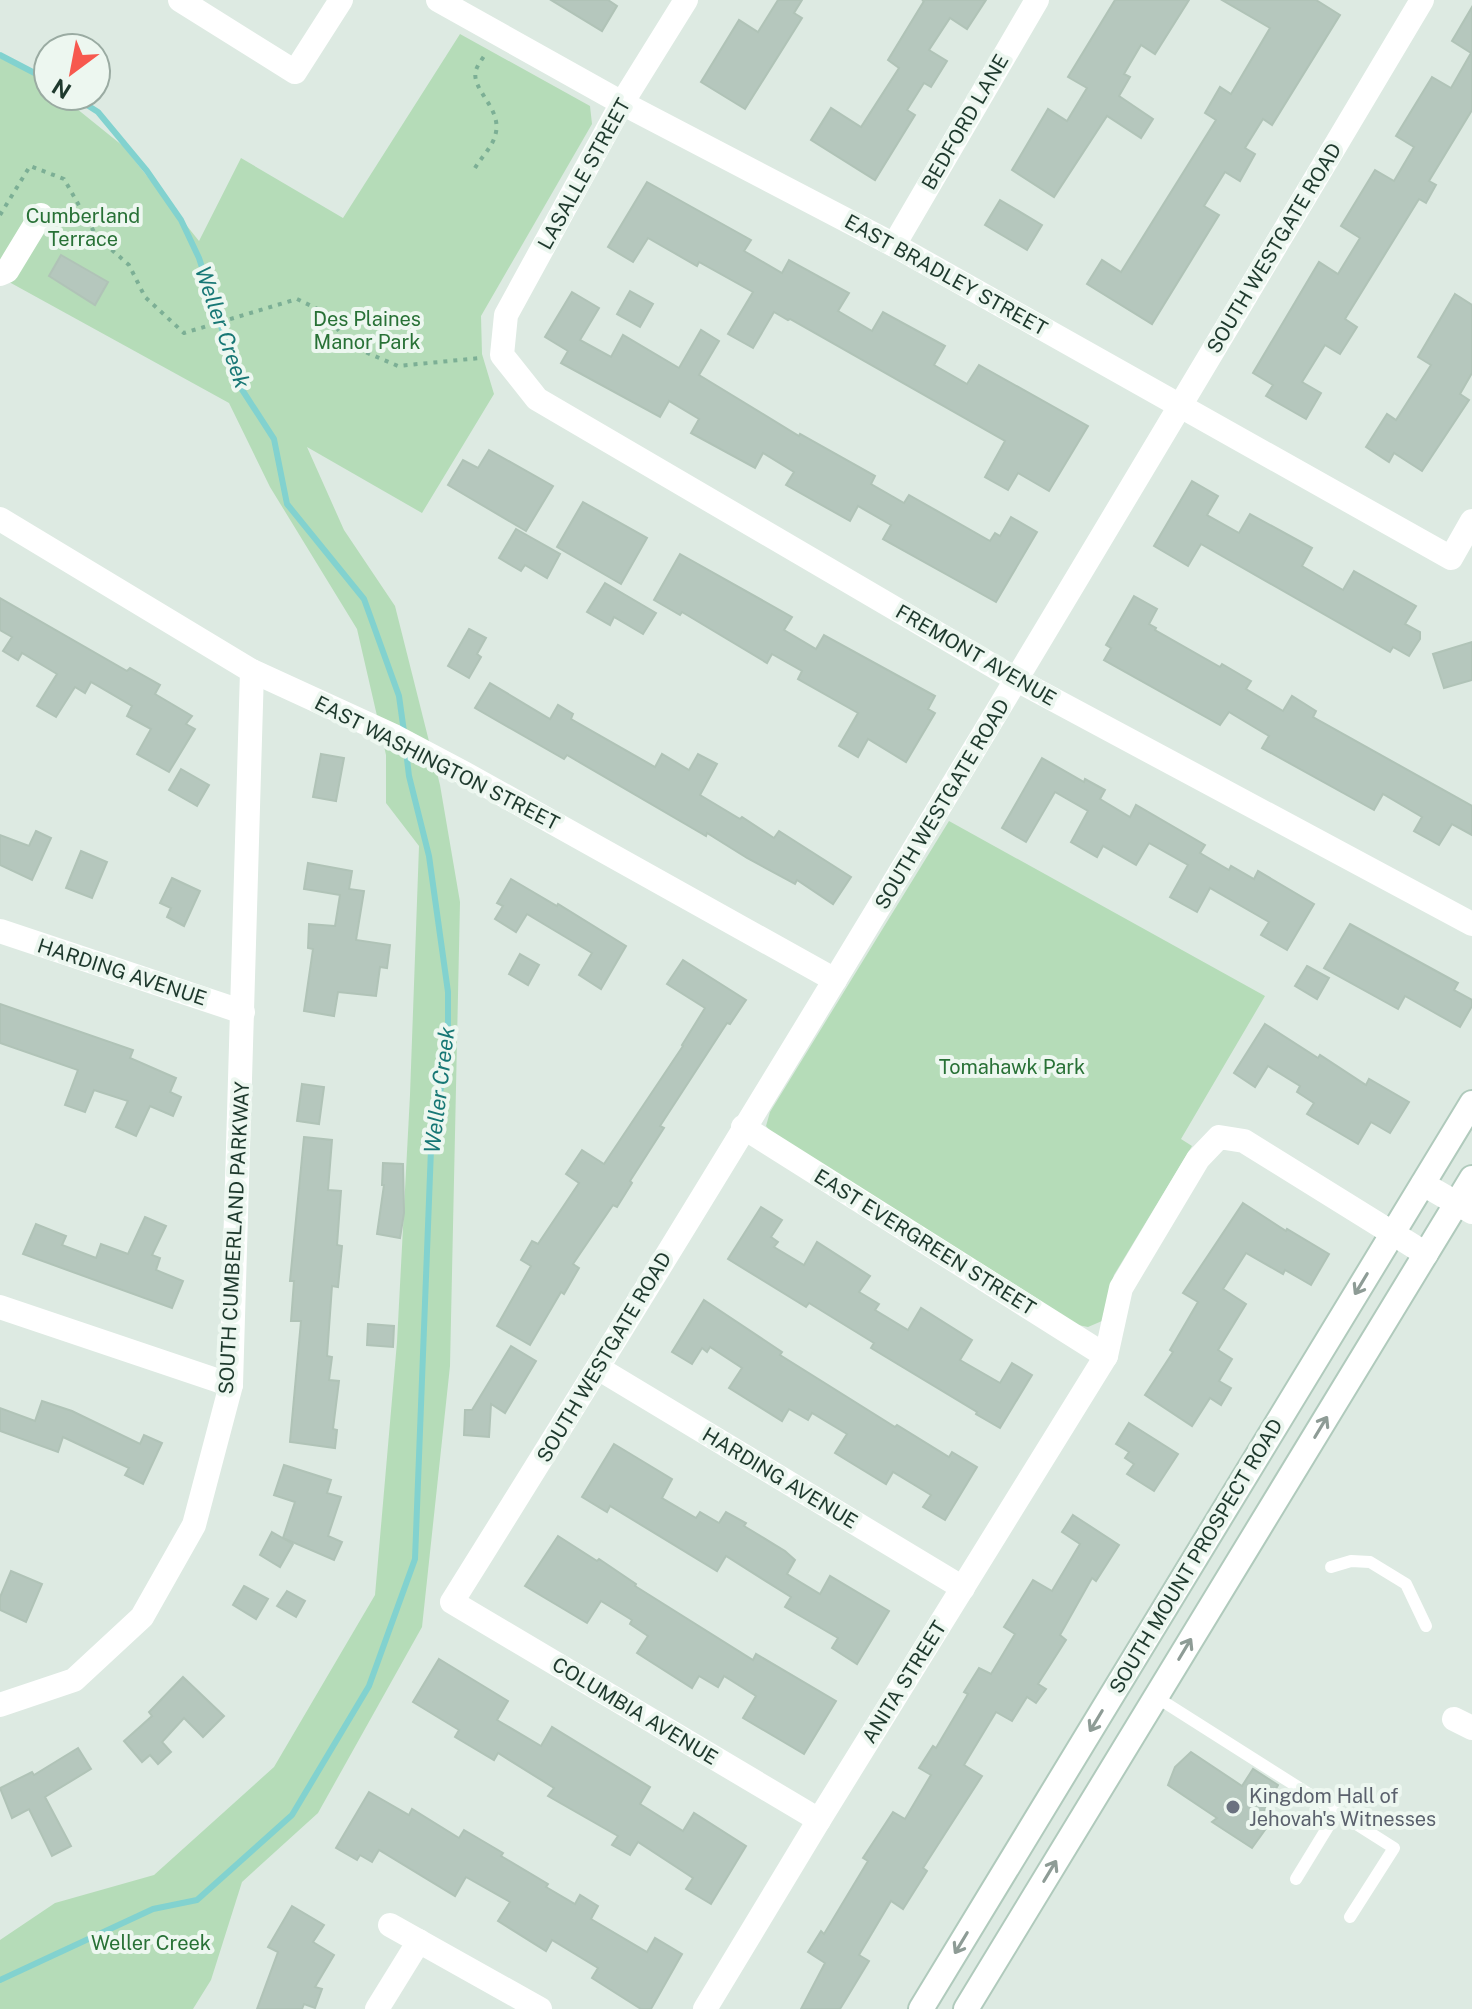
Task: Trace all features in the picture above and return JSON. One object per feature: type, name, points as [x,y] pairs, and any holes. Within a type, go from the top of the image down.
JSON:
[{"type":"street","points":[[180,0],[295,72],[341,0]]},
{"type":"street","name":"EAST BRADLEY STREET","points":[[438,0],[622,103],[894,245],[1451,558],[1472,521]]},
{"type":"street","name":"LASALLE STREET","points":[[502,355],[506,315],[622,103],[686,0]]},
{"type":"street","name":"BEDFORD LANE","points":[[894,245],[1037,0]]},
{"type":"street","name":"SOUTH WESTGATE ROAD","points":[[452,1602],[1017,680],[1422,0]]},
{"type":"street","points":[[0,274],[7,271],[41,215]]},
{"type":"street","name":"FREMONT AVENUE","points":[[502,355],[537,399],[1017,680],[1472,924]]},
{"type":"street","name":"EAST WASHINGTON STREET","points":[[0,519],[252,671],[396,737],[464,773],[835,980]]},
{"type":"street","name":"SOUTH CUMBERLAND PARKWAY","points":[[0,1705],[74,1680],[142,1617],[194,1525],[231,1385],[252,671]]},
{"type":"street","name":"HARDING AVENUE","points":[[0,931],[243,1012]]},
{"type":"street","name":"SOUTH MOUNT PROSPECT ROAD","points":[[921,2009],[1472,1103]]},
{"type":"street","name":"EAST EVERGREEN STREET","points":[[743,1127],[1106,1356]]},
{"type":"street","name":"ANITA STREET","points":[[705,2009],[1106,1356],[1121,1288],[1198,1159],[1219,1137],[1244,1141],[1393,1233]]},
{"type":"street","name":"SOUTH MOUNT PROSPECT ROAD","points":[[966,2009],[1426,1254],[1464,1208],[1472,1178]]},
{"type":"street","points":[[1423,1184],[1464,1208]]},
{"type":"street","points":[[1393,1233],[1426,1254]]},
{"type":"street","points":[[0,1307],[231,1385]]},
{"type":"street","name":"HARDING AVENUE","points":[[598,1368],[963,1588]]},
{"type":"street","name":"COLUMBIA AVENUE","points":[[452,1602],[819,1820]]},
{"type":"street","points":[[390,1925],[540,2009]]},
{"type":"street","points":[[377,2009],[419,1941]]},
{"type":"lane","points":[[1331,1567],[1351,1561],[1370,1562],[1406,1584],[1426,1626]]},
{"type":"lane","points":[[1156,1697],[1394,1848],[1350,1917]]},
{"type":"lane","points":[[1296,1879],[1337,1812]]},
{"type":"path","points":[[475,168],[495,136],[497,123],[493,109],[475,80],[476,71],[497,34]]},
{"type":"path","points":[[0,215],[30,166],[64,179],[97,237],[129,265],[145,297],[184,333],[297,299],[324,312],[351,346],[398,366],[502,355]]},
{"type":"green space","points":[[460,34],[590,106],[592,124],[481,316],[482,354],[494,394],[422,513],[307,447],[344,530],[395,606],[440,785],[460,902],[450,1366],[422,1627],[318,1813],[242,1882],[211,1980],[193,2009],[0,2009],[0,1940],[55,1903],[154,1875],[274,1767],[375,1595],[397,1342],[419,846],[386,803],[386,755],[357,629],[270,487],[229,403],[0,277],[0,58],[32,73],[32,112],[81,112],[123,146],[199,241],[241,158],[343,218]]},
{"type":"green space","name":"Tomahawk Park","points":[[949,821],[1265,996],[1181,1139],[1192,1146],[1114,1275],[1102,1321],[1088,1327],[1073,1324],[777,1139],[766,1126],[770,1112]]},
{"type":"building","points":[[551,0],[608,0],[617,6],[602,31]]},
{"type":"building","points":[[778,0],[802,0],[794,13],[802,18],[745,109],[701,82],[739,20],[758,32]]},
{"type":"building","points":[[922,0],[986,0],[967,29],[950,18],[929,50],[947,61],[931,87],[924,83],[907,110],[915,115],[875,180],[811,140],[831,108],[861,127],[899,68],[888,60]]},
{"type":"building","points":[[1115,0],[1189,0],[1155,54],[1141,45],[1124,74],[1130,77],[1119,96],[1153,119],[1141,138],[1107,116],[1054,197],[1012,170],[1048,109],[1067,121],[1087,88],[1068,77]]},
{"type":"building","points":[[1222,0],[1316,0],[1340,15],[1272,125],[1263,119],[1245,148],[1255,154],[1240,181],[1225,172],[1204,206],[1219,215],[1152,324],[1087,284],[1102,260],[1121,272],[1216,120],[1205,113],[1220,87],[1231,94],[1270,28]]},
{"type":"building","points":[[1472,7],[1472,110],[1429,181],[1436,185],[1426,203],[1419,199],[1345,319],[1357,327],[1340,354],[1325,345],[1302,382],[1321,393],[1306,419],[1266,396],[1273,385],[1253,373],[1319,262],[1338,274],[1360,238],[1341,226],[1375,170],[1394,181],[1414,147],[1396,136],[1432,77],[1451,88],[1471,53],[1452,41]]},
{"type":"building","points":[[647,182],[751,240],[744,251],[782,273],[789,260],[849,293],[838,311],[872,331],[883,312],[945,346],[934,365],[967,384],[979,365],[1088,426],[1049,491],[1018,473],[1008,490],[985,477],[1005,441],[790,319],[774,312],[753,348],[728,334],[753,292],[699,262],[697,266],[648,238],[633,262],[608,247]]},
{"type":"building","points":[[1000,200],[1042,225],[1027,250],[985,225]]},
{"type":"building","points":[[61,255],[108,282],[95,305],[49,276]]},
{"type":"building","points":[[630,291],[653,304],[640,327],[617,314]]},
{"type":"building","points":[[572,292],[599,308],[580,340],[611,357],[623,335],[679,368],[701,330],[719,341],[699,375],[799,436],[875,476],[871,484],[904,503],[909,495],[990,541],[995,533],[1000,536],[1011,517],[1037,532],[996,602],[883,539],[891,525],[858,506],[850,521],[786,485],[794,472],[763,453],[755,468],[691,433],[699,419],[669,401],[660,417],[561,363],[568,351],[545,337]]},
{"type":"building","points":[[1455,294],[1472,305],[1472,373],[1460,394],[1469,400],[1422,471],[1394,453],[1389,462],[1366,447],[1387,414],[1396,420],[1431,365],[1418,357]]},
{"type":"building","points":[[489,450],[553,486],[526,531],[448,485],[463,460],[478,468]]},
{"type":"building","points":[[1192,481],[1218,496],[1207,515],[1239,533],[1250,514],[1312,548],[1302,566],[1343,590],[1354,571],[1416,606],[1405,624],[1420,632],[1420,639],[1409,656],[1393,647],[1390,652],[1201,544],[1188,566],[1154,546]]},
{"type":"building","points":[[583,502],[647,538],[621,584],[557,547]]},
{"type":"building","points":[[516,529],[560,554],[547,578],[525,565],[521,571],[499,558]]},
{"type":"building","points":[[680,554],[792,617],[784,630],[816,649],[824,635],[935,696],[928,709],[935,713],[906,762],[868,739],[858,757],[839,746],[858,713],[798,679],[802,671],[772,654],[767,663],[682,612],[680,615],[654,600]]},
{"type":"building","points":[[605,583],[656,613],[643,634],[614,617],[610,625],[587,612]]},
{"type":"building","points":[[1134,596],[1157,609],[1149,624],[1155,630],[1251,681],[1246,689],[1283,711],[1292,696],[1316,711],[1313,717],[1472,806],[1472,835],[1452,824],[1439,845],[1414,831],[1422,817],[1383,794],[1374,810],[1262,748],[1269,736],[1229,712],[1220,725],[1104,660],[1111,648],[1106,645]]},
{"type":"building","points":[[0,598],[127,671],[130,668],[160,685],[155,694],[192,716],[186,724],[195,729],[169,772],[137,754],[151,729],[127,716],[132,706],[91,682],[85,693],[75,687],[56,717],[37,706],[57,674],[22,653],[18,660],[3,651],[12,637],[0,630]]},
{"type":"building","points":[[469,629],[486,638],[477,654],[481,657],[469,678],[448,666]]},
{"type":"building","points":[[1472,642],[1472,680],[1444,688],[1433,654]]},
{"type":"building","points":[[490,683],[550,719],[558,705],[573,714],[571,719],[655,767],[662,754],[689,770],[698,754],[717,764],[700,795],[774,838],[779,831],[851,877],[833,904],[797,880],[795,884],[567,755],[564,759],[475,708]]},
{"type":"building","points":[[321,754],[344,758],[336,801],[313,797]]},
{"type":"building","points":[[1042,758],[1105,790],[1100,799],[1130,817],[1136,805],[1205,845],[1200,853],[1229,870],[1231,866],[1254,879],[1258,871],[1314,904],[1287,950],[1261,935],[1269,922],[1210,888],[1197,912],[1170,897],[1188,865],[1149,843],[1136,865],[1103,846],[1097,857],[1071,842],[1088,811],[1055,792],[1026,842],[1002,828]]},
{"type":"building","points":[[181,769],[209,785],[197,806],[169,790]]},
{"type":"building","points":[[36,831],[51,838],[32,880],[0,865],[0,835],[29,846]]},
{"type":"building","points":[[81,851],[107,862],[92,898],[66,888]]},
{"type":"building","points":[[308,863],[352,871],[349,889],[364,891],[356,940],[390,945],[387,968],[380,967],[376,996],[338,992],[334,1016],[304,1011],[313,949],[308,948],[309,924],[335,926],[340,895],[304,889]]},
{"type":"building","points":[[172,878],[200,891],[184,926],[167,917],[171,908],[160,903]]},
{"type":"building","points":[[511,879],[626,946],[601,989],[579,975],[592,953],[527,914],[516,932],[495,919],[503,906],[497,903]]},
{"type":"building","points":[[1350,924],[1458,983],[1454,990],[1472,1000],[1472,1006],[1460,1027],[1405,996],[1398,1009],[1324,968]]},
{"type":"building","points":[[520,954],[539,965],[528,985],[509,974]]},
{"type":"building","points":[[683,960],[746,1000],[730,1024],[727,1023],[660,1126],[664,1128],[617,1207],[613,1205],[573,1264],[579,1268],[530,1345],[497,1326],[531,1266],[521,1260],[532,1241],[538,1244],[579,1183],[566,1174],[582,1150],[604,1164],[705,1008],[667,984]]},
{"type":"building","points":[[1307,966],[1329,978],[1317,999],[1295,986]]},
{"type":"building","points":[[0,1004],[133,1050],[130,1058],[176,1078],[170,1092],[181,1097],[173,1116],[150,1106],[136,1136],[116,1127],[128,1101],[94,1090],[85,1112],[65,1105],[78,1070],[0,1043]]},
{"type":"building","points":[[1265,1024],[1366,1085],[1369,1079],[1409,1102],[1390,1133],[1371,1122],[1358,1144],[1307,1114],[1314,1103],[1297,1092],[1300,1086],[1268,1066],[1255,1087],[1234,1073]]},
{"type":"building","points":[[302,1084],[324,1087],[319,1124],[297,1121]]},
{"type":"building","points":[[304,1137],[332,1140],[328,1190],[341,1191],[337,1245],[342,1246],[338,1287],[332,1286],[327,1356],[332,1357],[329,1380],[339,1381],[333,1429],[337,1430],[335,1448],[290,1442],[301,1321],[291,1321],[294,1281],[290,1281]]},
{"type":"building","points":[[383,1163],[403,1164],[404,1213],[400,1238],[377,1234],[384,1185]]},
{"type":"building","points":[[1243,1203],[1329,1254],[1311,1285],[1285,1270],[1283,1274],[1246,1253],[1223,1289],[1246,1304],[1218,1350],[1232,1359],[1219,1381],[1231,1388],[1221,1405],[1210,1398],[1192,1426],[1145,1395],[1173,1352],[1170,1350],[1198,1302],[1183,1293]]},
{"type":"building","points":[[761,1207],[782,1220],[771,1237],[778,1242],[774,1247],[804,1265],[817,1242],[870,1276],[859,1292],[879,1304],[875,1310],[908,1330],[921,1308],[972,1340],[960,1360],[1000,1383],[1012,1363],[1032,1375],[1000,1428],[871,1348],[874,1343],[809,1303],[806,1307],[728,1259]]},
{"type":"building","points":[[145,1217],[166,1226],[152,1255],[160,1258],[156,1270],[183,1281],[172,1308],[23,1254],[36,1224],[66,1236],[62,1245],[96,1258],[101,1244],[128,1254]]},
{"type":"building","points":[[704,1300],[782,1352],[780,1355],[895,1427],[897,1425],[949,1457],[952,1452],[977,1467],[945,1520],[923,1507],[931,1495],[893,1472],[886,1484],[835,1453],[847,1434],[812,1413],[808,1420],[789,1409],[782,1421],[729,1388],[742,1368],[710,1347],[707,1352],[702,1348],[692,1364],[672,1352]]},
{"type":"building","points":[[368,1324],[394,1326],[393,1347],[367,1345]]},
{"type":"building","points":[[511,1346],[536,1361],[505,1413],[491,1404],[489,1437],[464,1435],[465,1410],[472,1410]]},
{"type":"building","points":[[42,1401],[72,1411],[140,1444],[144,1435],[162,1443],[143,1484],[125,1475],[129,1468],[63,1437],[58,1452],[0,1431],[0,1408],[35,1421]]},
{"type":"building","points":[[1129,1423],[1178,1454],[1154,1491],[1127,1474],[1134,1464],[1125,1458],[1129,1452],[1116,1444]]},
{"type":"building","points":[[614,1444],[672,1479],[662,1498],[696,1518],[700,1512],[719,1523],[726,1512],[785,1551],[795,1560],[787,1574],[820,1594],[830,1576],[889,1611],[857,1664],[832,1648],[838,1638],[785,1607],[791,1597],[726,1556],[717,1571],[610,1506],[607,1512],[582,1497]]},
{"type":"building","points":[[284,1465],[331,1480],[327,1493],[341,1497],[328,1536],[342,1542],[334,1560],[283,1538],[295,1502],[274,1495]]},
{"type":"building","points":[[1073,1515],[1119,1545],[1096,1581],[1092,1578],[1060,1635],[1066,1640],[1038,1684],[1046,1689],[1036,1703],[1027,1697],[1012,1721],[996,1712],[964,1765],[982,1776],[923,1868],[927,1871],[903,1909],[891,1901],[859,1955],[869,1961],[840,2009],[801,2009],[825,1963],[808,1952],[821,1931],[824,1934],[868,1861],[863,1858],[893,1812],[905,1819],[931,1775],[919,1768],[933,1746],[936,1748],[968,1694],[964,1692],[979,1668],[991,1674],[1015,1634],[1004,1627],[1033,1580],[1052,1591],[1080,1544],[1062,1532]]},
{"type":"building","points":[[272,1532],[293,1544],[280,1567],[260,1555]]},
{"type":"building","points":[[558,1536],[597,1561],[599,1559],[635,1586],[753,1660],[756,1654],[836,1701],[804,1754],[743,1718],[756,1696],[724,1676],[718,1687],[699,1676],[692,1688],[637,1653],[648,1636],[630,1624],[632,1620],[601,1601],[587,1623],[525,1586]]},
{"type":"building","points":[[11,1571],[42,1584],[26,1622],[0,1610],[0,1597]]},
{"type":"building","points":[[244,1586],[268,1599],[256,1619],[233,1605]]},
{"type":"building","points":[[287,1591],[305,1601],[296,1617],[277,1606]]},
{"type":"building","points":[[439,1659],[508,1701],[497,1720],[541,1746],[552,1727],[650,1787],[640,1804],[683,1831],[694,1813],[746,1846],[711,1904],[686,1889],[693,1878],[638,1842],[630,1855],[612,1845],[618,1836],[548,1796],[554,1788],[498,1753],[494,1760],[455,1737],[459,1730],[413,1702]]},
{"type":"building","points":[[183,1677],[224,1716],[203,1737],[184,1718],[162,1742],[171,1752],[158,1764],[150,1755],[142,1762],[124,1741],[152,1716],[149,1712]]},
{"type":"building","points":[[78,1748],[91,1769],[45,1797],[71,1846],[52,1856],[29,1809],[12,1818],[0,1788],[32,1772],[34,1775]]},
{"type":"building","name":"Kingdom Hall of Jehovah's Witnesses","points":[[1191,1752],[1242,1786],[1253,1769],[1278,1785],[1260,1819],[1267,1827],[1252,1848],[1212,1822],[1217,1818],[1168,1785],[1175,1767]]},
{"type":"building","points":[[369,1792],[409,1815],[412,1809],[459,1838],[464,1830],[503,1853],[501,1856],[575,1904],[580,1895],[598,1906],[591,1919],[647,1952],[655,1938],[682,1954],[651,2009],[641,2009],[592,1978],[598,1968],[552,1940],[546,1951],[498,1921],[510,1902],[466,1877],[455,1896],[379,1850],[372,1862],[360,1855],[357,1860],[336,1848]]},
{"type":"building","points":[[292,1906],[324,1925],[313,1942],[334,1955],[315,1987],[322,1989],[315,2008],[304,2004],[302,2009],[257,2009],[278,1952],[268,1947]]},
{"type":"waterway","name":"Weller Creek","points":[[0,55],[32,72]]},
{"type":"waterway","name":"Weller Creek","points":[[98,112],[147,171],[181,220],[199,258],[241,388],[274,439],[287,504],[364,599],[399,696],[404,732]]},
{"type":"waterway","name":"Weller Creek","points":[[0,1980],[153,1909],[197,1900],[292,1815],[369,1686],[415,1559],[431,1149],[448,1044],[448,992],[429,856],[409,776],[406,751]]},
{"type":"place","name":"Kingdom Hall of Jehovah's Witnesses","points":[[1233,1807]]},
{"type":"park label","name":"Cumberland Terrace","points":[[83,228]]},
{"type":"park label","name":"Des Plaines Manor Park","points":[[367,330]]}]
